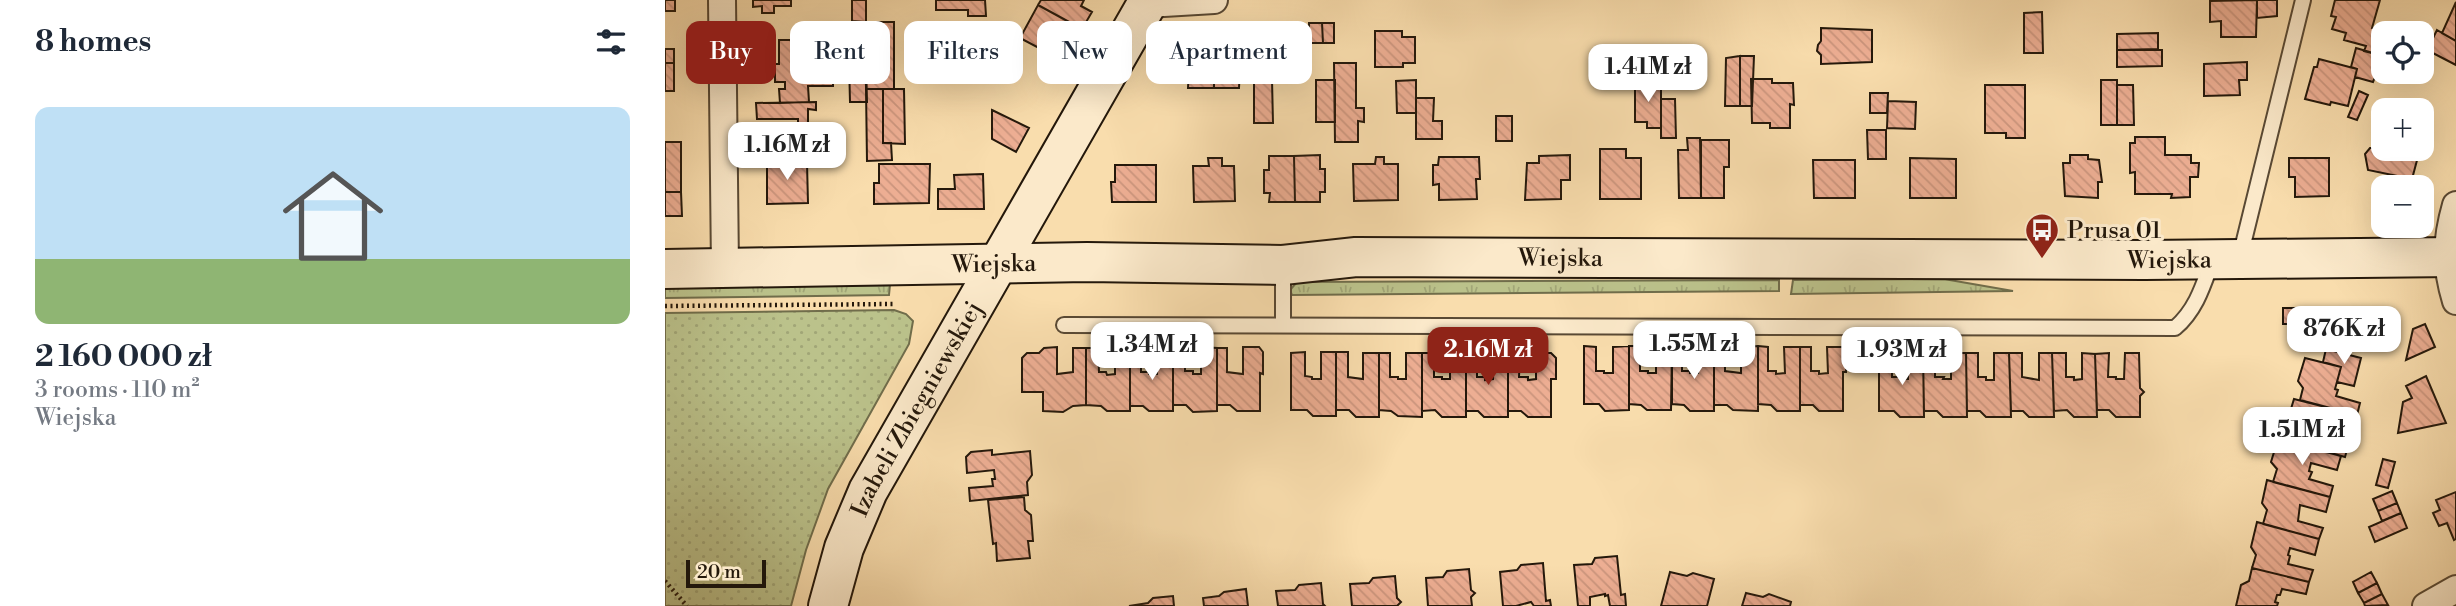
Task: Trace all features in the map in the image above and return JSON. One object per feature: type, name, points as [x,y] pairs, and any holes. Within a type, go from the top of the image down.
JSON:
[{"type":"street","points":[[722,0],[725,268]]},
{"type":"street","points":[[1148,2],[1214,0]]},
{"type":"street","name":"Izabeli Zbiegniewskiej","points":[[828,606],[844,548],[868,491],[1148,2]]},
{"type":"street","points":[[2456,205],[2447,236],[2456,300]]},
{"type":"street","name":"Wiejska","points":[[665,269],[1087,262],[1283,265],[1356,257],[2226,260],[2452,257]]},
{"type":"street","points":[[2426,606],[2456,589]]},
{"type":"lane","points":[[1064,325],[2175,328],[2186,318],[2226,260],[2303,0]]},
{"type":"lane","points":[[1283,265],[1283,325]]},
{"type":"path","points":[[665,306],[893,304]]},
{"type":"path","points":[[665,581],[687,606]]},
{"type":"green space","points":[[1944,279],[2013,291],[1791,294],[1793,280]]},
{"type":"green space","points":[[1779,280],[1779,291],[1292,295],[1290,290],[1297,282]]},
{"type":"green space","points":[[890,285],[889,295],[665,298],[665,287]]},
{"type":"green space","points":[[894,310],[906,314],[913,321],[909,344],[828,489],[806,550],[791,606],[665,606],[665,313]]},
{"type":"building","points":[[665,0],[675,0],[675,11],[665,11]]},
{"type":"building","points":[[753,0],[791,0],[791,6],[774,6],[774,13],[762,13],[762,6],[753,7]]},
{"type":"building","points":[[852,0],[866,0],[866,21],[852,21]]},
{"type":"building","points":[[936,0],[985,0],[986,16],[968,16],[968,10],[936,10]]},
{"type":"building","points":[[1041,0],[1084,0],[1081,6],[1092,12],[1087,21],[1067,21],[1038,5]]},
{"type":"building","points":[[2257,0],[2256,37],[2221,37],[2221,21],[2210,22],[2210,1]]},
{"type":"building","points":[[2257,0],[2277,0],[2277,16],[2257,18]]},
{"type":"building","points":[[2335,0],[2380,0],[2374,21],[2371,21],[2371,53],[2364,51],[2366,46],[2344,40],[2346,33],[2332,29],[2336,17],[2331,16]]},
{"type":"building","points":[[2456,2],[2456,41],[2442,33]]},
{"type":"building","points":[[1038,5],[1067,21],[1037,21],[1037,47],[1023,40],[1023,32]]},
{"type":"building","points":[[2042,12],[2043,53],[2024,53],[2024,13]]},
{"type":"building","points":[[890,22],[894,22],[894,89],[866,89],[866,84],[890,84]]},
{"type":"building","points":[[1312,23],[1322,23],[1323,43],[1312,43]]},
{"type":"building","points":[[1322,23],[1334,23],[1334,43],[1323,43]]},
{"type":"building","points":[[1821,28],[1872,30],[1872,62],[1821,64],[1821,55],[1817,51],[1821,41]]},
{"type":"building","points":[[2437,30],[2456,41],[2456,65],[2434,54],[2434,36]]},
{"type":"building","points":[[1375,31],[1402,31],[1402,37],[1415,37],[1415,63],[1403,63],[1403,67],[1375,67]]},
{"type":"building","points":[[2158,33],[2158,49],[2117,50],[2117,34]]},
{"type":"building","points":[[779,40],[790,40],[790,84],[833,86],[808,86],[809,102],[780,103],[779,89],[785,89],[785,82],[776,82],[776,64],[779,64]]},
{"type":"building","points":[[2356,48],[2371,52],[2371,81],[2355,77],[2357,69],[2351,67]]},
{"type":"building","points":[[665,49],[674,49],[674,63],[665,63]]},
{"type":"building","points":[[2117,50],[2162,50],[2162,66],[2117,67]]},
{"type":"building","points":[[1740,56],[1740,106],[1725,106],[1726,58]]},
{"type":"building","points":[[1740,56],[1754,56],[1752,106],[1740,106]]},
{"type":"building","points":[[2319,59],[2357,69],[2348,106],[2305,99]]},
{"type":"building","points":[[2247,62],[2247,80],[2239,80],[2240,95],[2204,96],[2204,64]]},
{"type":"building","points":[[665,63],[674,63],[674,91],[665,91]]},
{"type":"building","points":[[1334,63],[1356,63],[1356,108],[1364,108],[1364,122],[1358,121],[1358,142],[1335,142]]},
{"type":"building","points":[[1751,79],[1793,83],[1794,105],[1790,104],[1790,128],[1770,128],[1770,123],[1752,123]]},
{"type":"building","points":[[1316,80],[1335,80],[1335,122],[1316,122]]},
{"type":"building","points":[[1416,80],[1416,113],[1397,113],[1396,81]]},
{"type":"building","points":[[2101,80],[2117,80],[2117,125],[2101,125]]},
{"type":"building","points":[[1635,83],[1661,83],[1661,128],[1647,128],[1647,122],[1635,122]]},
{"type":"building","points":[[850,84],[867,84],[867,102],[850,102]]},
{"type":"building","points":[[1188,84],[1214,84],[1214,88],[1188,88]]},
{"type":"building","points":[[1214,84],[1239,84],[1239,88],[1214,88]]},
{"type":"building","points":[[1254,84],[1272,84],[1273,123],[1254,123]]},
{"type":"building","points":[[1985,85],[2025,85],[2025,138],[2006,138],[2006,133],[1985,133]]},
{"type":"building","points":[[2117,85],[2133,85],[2134,125],[2117,125]]},
{"type":"building","points":[[866,89],[883,89],[883,143],[891,143],[892,160],[867,161]]},
{"type":"building","points":[[883,89],[904,89],[905,144],[883,143]]},
{"type":"building","points":[[2359,91],[2368,95],[2357,120],[2348,117]]},
{"type":"building","points":[[1870,93],[1888,93],[1887,113],[1870,113]]},
{"type":"building","points":[[1416,98],[1434,98],[1433,121],[1442,121],[1442,139],[1416,139]]},
{"type":"building","points":[[1661,99],[1675,99],[1676,138],[1661,138]]},
{"type":"building","points":[[1888,101],[1916,102],[1915,129],[1887,128]]},
{"type":"building","points":[[816,102],[816,110],[808,109],[808,124],[798,124],[798,119],[757,119],[756,103]]},
{"type":"building","points":[[992,110],[1029,128],[1016,152],[992,139]]},
{"type":"building","points":[[1496,116],[1512,116],[1512,141],[1496,141]]},
{"type":"building","points":[[1867,130],[1886,130],[1886,159],[1868,159]]},
{"type":"building","points":[[2135,137],[2165,137],[2165,155],[2191,155],[2191,163],[2199,163],[2198,177],[2190,177],[2190,197],[2135,194],[2135,172],[2130,173],[2130,143],[2135,143]]},
{"type":"building","points":[[1687,138],[1700,138],[1701,198],[1679,198],[1678,150],[1688,150]]},
{"type":"building","points":[[1701,140],[1729,140],[1729,167],[1724,167],[1724,198],[1701,198]]},
{"type":"building","points":[[665,142],[681,142],[681,192],[665,192]]},
{"type":"building","points":[[2370,148],[2371,161],[2417,161],[2413,175],[2392,175],[2368,170],[2365,154]]},
{"type":"building","points":[[1600,149],[1626,149],[1626,158],[1641,158],[1641,199],[1600,199]]},
{"type":"building","points":[[791,152],[792,163],[807,163],[808,203],[767,204],[767,163],[782,163],[782,155]]},
{"type":"building","points":[[1320,155],[1320,169],[1325,169],[1325,192],[1320,192],[1320,202],[1295,202],[1294,156]]},
{"type":"building","points":[[1570,155],[1570,180],[1561,180],[1561,199],[1525,200],[1527,163],[1539,163],[1539,156]]},
{"type":"building","points":[[2070,155],[2088,155],[2088,159],[2099,160],[2102,182],[2098,182],[2098,198],[2065,196],[2063,163],[2070,163]]},
{"type":"building","points":[[1269,156],[1294,156],[1295,202],[1269,202],[1270,193],[1264,193],[1264,170],[1269,170]]},
{"type":"building","points":[[1376,157],[1384,157],[1384,164],[1398,164],[1398,200],[1354,201],[1353,164],[1375,164]]},
{"type":"building","points":[[1439,157],[1479,157],[1477,199],[1439,200],[1439,184],[1433,185],[1433,165],[1438,165]]},
{"type":"building","points":[[1208,158],[1222,158],[1222,166],[1234,166],[1235,201],[1194,202],[1193,166],[1209,166]]},
{"type":"building","points":[[1910,158],[1956,159],[1956,198],[1910,198]]},
{"type":"building","points":[[2289,158],[2329,158],[2329,196],[2295,197],[2295,177],[2289,177]]},
{"type":"building","points":[[1813,160],[1855,160],[1855,198],[1814,198]]},
{"type":"building","points":[[879,164],[930,164],[929,203],[874,204],[874,183],[879,183]]},
{"type":"building","points":[[1115,165],[1156,165],[1156,202],[1112,202],[1111,182],[1115,182]]},
{"type":"building","points":[[983,174],[984,209],[938,209],[938,189],[955,189],[954,175]]},
{"type":"building","points":[[665,192],[681,192],[682,216],[665,216]]},
{"type":"building","points":[[2283,308],[2313,308],[2313,324],[2283,324]]},
{"type":"building","points":[[2425,324],[2435,347],[2406,360],[2413,329]]},
{"type":"building","points":[[1584,346],[1596,347],[1596,371],[1613,373],[1613,347],[1629,346],[1629,410],[1605,411],[1599,404],[1584,404]]},
{"type":"building","points":[[1629,346],[1640,346],[1640,371],[1656,373],[1656,347],[1672,346],[1671,410],[1647,410],[1641,405],[1629,404]]},
{"type":"building","points":[[1672,346],[1682,346],[1682,371],[1690,373],[1698,373],[1698,347],[1714,347],[1714,411],[1690,411],[1684,405],[1672,404]]},
{"type":"building","points":[[1758,346],[1758,411],[1733,410],[1727,405],[1714,405],[1714,347],[1725,347],[1725,371],[1741,373],[1741,347]]},
{"type":"building","points":[[1758,346],[1768,347],[1768,371],[1776,371],[1776,374],[1785,373],[1784,347],[1800,347],[1800,411],[1777,411],[1771,405],[1758,404]]},
{"type":"building","points":[[1057,347],[1057,374],[1073,372],[1073,348],[1086,348],[1086,405],[1073,406],[1063,412],[1043,411],[1043,392],[1022,392],[1022,358],[1027,353],[1039,353],[1044,348]]},
{"type":"building","points":[[1115,347],[1130,347],[1130,411],[1107,411],[1101,406],[1086,405],[1086,348],[1098,348],[1099,372],[1106,372],[1107,375],[1115,374]]},
{"type":"building","points":[[1130,347],[1141,347],[1141,372],[1157,374],[1157,348],[1173,347],[1173,411],[1149,411],[1143,406],[1130,406]]},
{"type":"building","points":[[1173,347],[1185,348],[1185,371],[1193,371],[1193,374],[1201,374],[1201,347],[1217,348],[1217,411],[1193,412],[1186,405],[1173,405]]},
{"type":"building","points":[[1243,347],[1259,347],[1263,352],[1260,411],[1237,411],[1230,405],[1217,405],[1217,348],[1227,348],[1227,372],[1243,374]]},
{"type":"building","points":[[1800,347],[1811,347],[1811,371],[1819,371],[1819,374],[1828,373],[1827,347],[1842,347],[1846,352],[1843,411],[1819,411],[1813,405],[1800,405]]},
{"type":"building","points":[[2326,349],[2361,358],[2354,386],[2337,382],[2341,367],[2323,362]]},
{"type":"building","points":[[1305,352],[1305,376],[1321,379],[1321,352],[1336,352],[1336,416],[1313,416],[1307,410],[1291,410],[1291,353]]},
{"type":"building","points":[[1336,352],[1348,352],[1348,377],[1363,379],[1363,353],[1379,353],[1379,417],[1356,417],[1349,410],[1336,410]]},
{"type":"building","points":[[1379,353],[1390,353],[1390,377],[1406,379],[1406,353],[1422,353],[1422,417],[1398,416],[1391,411],[1379,410]]},
{"type":"building","points":[[1422,353],[1434,353],[1434,377],[1450,379],[1450,353],[1466,353],[1466,417],[1442,417],[1435,410],[1422,411]]},
{"type":"building","points":[[1466,353],[1477,353],[1477,377],[1485,377],[1485,380],[1493,379],[1493,353],[1508,353],[1508,417],[1484,417],[1478,411],[1466,411]]},
{"type":"building","points":[[1508,353],[1520,353],[1519,377],[1528,377],[1528,380],[1536,379],[1536,353],[1551,353],[1556,358],[1556,379],[1551,379],[1551,417],[1528,417],[1521,411],[1508,411]]},
{"type":"building","points":[[1879,353],[1892,353],[1892,377],[1908,379],[1908,353],[1923,353],[1924,417],[1900,417],[1894,411],[1879,411]]},
{"type":"building","points":[[1923,353],[1935,353],[1935,377],[1951,379],[1951,353],[1966,353],[1967,417],[1943,417],[1937,411],[1924,411]]},
{"type":"building","points":[[1966,353],[1978,353],[1978,377],[1994,380],[1994,353],[2009,353],[2011,417],[1986,417],[1980,411],[1967,411]]},
{"type":"building","points":[[2009,353],[2022,353],[2022,377],[2039,380],[2039,353],[2052,353],[2054,417],[2029,417],[2023,411],[2011,411]]},
{"type":"building","points":[[2052,353],[2066,353],[2066,377],[2074,377],[2074,380],[2082,379],[2082,353],[2095,354],[2097,417],[2074,417],[2067,410],[2054,411]]},
{"type":"building","points":[[2109,353],[2108,377],[2124,379],[2125,353],[2139,353],[2140,388],[2144,392],[2140,396],[2140,417],[2116,417],[2109,410],[2097,410],[2095,354]]},
{"type":"building","points":[[2305,358],[2341,367],[2335,389],[2338,390],[2336,396],[2360,403],[2357,415],[2300,400],[2303,388],[2298,381]]},
{"type":"building","points":[[2426,376],[2446,423],[2398,433],[2403,402],[2412,398],[2406,386]]},
{"type":"building","points":[[2294,399],[2357,415],[2353,430],[2327,423],[2325,440],[2348,446],[2345,457],[2289,441],[2292,429],[2287,422]]},
{"type":"building","points":[[2278,439],[2341,456],[2337,470],[2311,463],[2309,471],[2312,472],[2309,479],[2333,486],[2330,497],[2273,482],[2277,469],[2271,462]]},
{"type":"building","points":[[992,450],[992,455],[1030,451],[1032,475],[1027,482],[1028,495],[970,501],[969,488],[993,486],[992,479],[995,479],[994,470],[967,473],[966,457],[971,452]]},
{"type":"building","points":[[2383,459],[2395,462],[2388,488],[2376,485]]},
{"type":"building","points":[[2267,480],[2330,497],[2326,512],[2300,505],[2298,521],[2323,528],[2319,539],[2263,524],[2267,510],[2262,503]]},
{"type":"building","points":[[2392,491],[2397,503],[2378,511],[2373,499]]},
{"type":"building","points":[[2456,492],[2454,540],[2447,523],[2439,526],[2433,513],[2440,510],[2436,500]]},
{"type":"building","points":[[1024,497],[1025,510],[1031,515],[1033,541],[1028,541],[1030,558],[997,561],[988,500]]},
{"type":"building","points":[[2397,503],[2401,513],[2382,521],[2378,511]]},
{"type":"building","points":[[2401,513],[2407,528],[2375,542],[2369,527]]},
{"type":"building","points":[[2257,522],[2319,539],[2315,555],[2290,548],[2288,555],[2288,564],[2313,570],[2309,582],[2252,568],[2256,555],[2251,547]]},
{"type":"building","points":[[1617,556],[1621,595],[1625,594],[1626,606],[1610,606],[1608,595],[1605,594],[1590,597],[1590,606],[1578,606],[1574,565],[1592,564],[1595,558]]},
{"type":"building","points":[[1543,563],[1546,601],[1550,600],[1551,606],[1534,606],[1531,602],[1503,606],[1500,572],[1517,570],[1521,565]]},
{"type":"building","points":[[2252,568],[2309,582],[2306,594],[2282,589],[2280,595],[2277,595],[2277,606],[2236,606],[2241,585],[2249,581]]},
{"type":"building","points":[[1469,569],[1471,590],[1475,593],[1471,597],[1472,606],[1428,606],[1426,578],[1443,577],[1447,571]]},
{"type":"building","points":[[1670,572],[1687,576],[1693,573],[1714,579],[1707,606],[1661,606]]},
{"type":"building","points":[[2371,572],[2377,583],[2358,593],[2353,582]]},
{"type":"building","points":[[1395,576],[1397,598],[1401,602],[1397,606],[1352,606],[1350,584],[1369,583],[1373,578]]},
{"type":"building","points":[[1321,583],[1325,606],[1278,606],[1276,591],[1295,590],[1299,585]]},
{"type":"building","points":[[2377,583],[2382,594],[2364,603],[2358,593]]},
{"type":"building","points":[[1246,589],[1248,606],[1204,606],[1203,598]]},
{"type":"building","points":[[1746,593],[1763,597],[1769,594],[1791,602],[1790,606],[1742,606]]},
{"type":"building","points":[[2382,594],[2388,605],[2365,606],[2364,603]]},
{"type":"building","points":[[1173,596],[1174,606],[1129,606],[1148,603],[1153,598]]},
{"type":"place","name":"Prusa 01","points":[[2042,260]]}]
